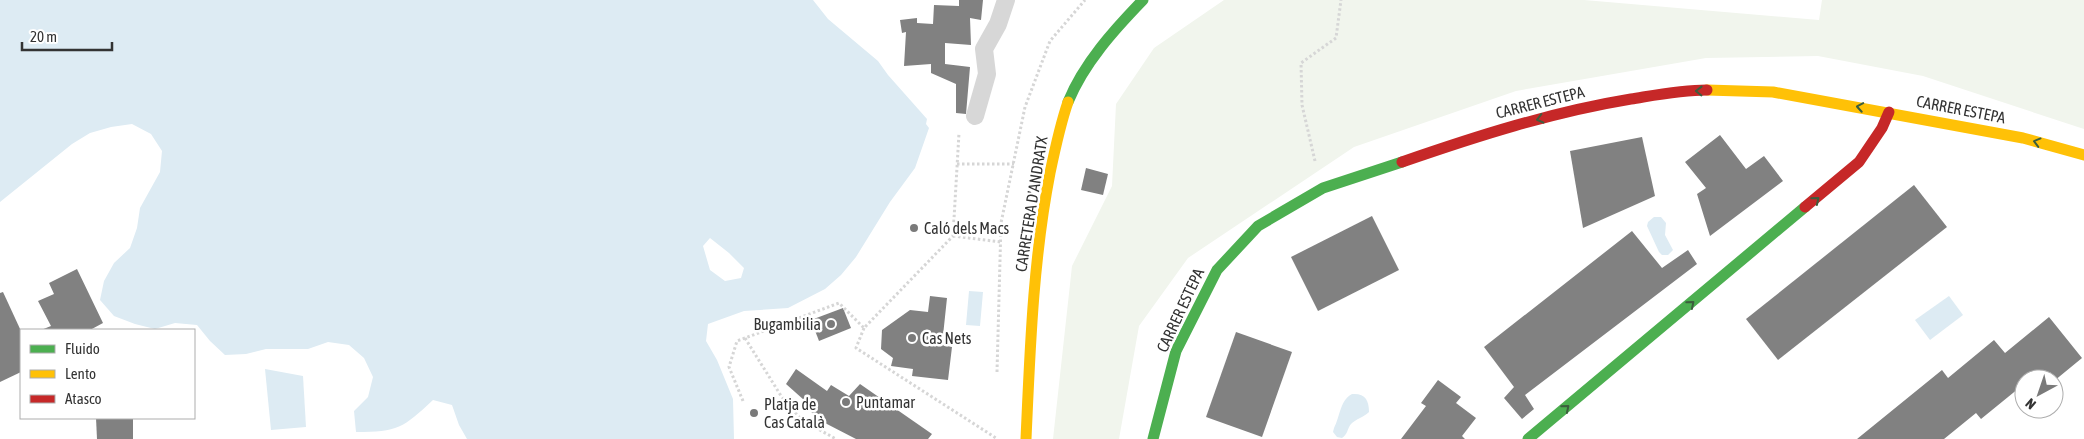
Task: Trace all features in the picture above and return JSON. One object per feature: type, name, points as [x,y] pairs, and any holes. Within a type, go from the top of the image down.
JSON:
[{"type":"street","name":"CARRETERA D'ANDRATX","points":[[1026,439],[1036,257],[1048,183],[1063,114],[1075,88],[1090,63],[1124,19],[1143,0]]},
{"type":"street","name":"CARRER ESTEPA","points":[[1153,439],[1176,351],[1217,270],[1258,226],[1323,188],[1492,131],[1601,104],[1686,90],[1773,92],[2023,138],[2084,155]]},
{"type":"street","points":[[1528,439],[1859,162],[1882,128],[1889,112]]},
{"type":"lane","points":[[975,116],[987,74],[984,49],[998,24],[1006,0]]},
{"type":"path","points":[[1323,188],[1312,152],[1302,105],[1301,63],[1336,38],[1341,0]]},
{"type":"path","points":[[958,133],[953,236],[864,328],[856,348],[996,438]]},
{"type":"path","points":[[957,164],[1014,164]]},
{"type":"path","points":[[953,236],[1001,242]]},
{"type":"path","points":[[744,401],[730,367],[737,341],[839,303],[864,328]]},
{"type":"path","points":[[745,338],[783,399],[802,420],[836,439]]},
{"type":"shaded area","points":[[0,0],[813,0],[828,19],[878,61],[927,119],[926,124],[929,128],[915,168],[890,202],[856,257],[841,275],[825,289],[788,308],[744,311],[708,324],[706,341],[717,360],[733,399],[734,439],[467,439],[459,425],[452,405],[433,400],[414,417],[399,426],[382,431],[356,432],[354,411],[368,397],[373,377],[364,358],[349,345],[328,342],[308,349],[266,349],[246,354],[225,355],[197,325],[175,323],[155,329],[114,316],[100,300],[104,281],[114,263],[130,248],[137,228],[140,208],[160,172],[162,151],[151,134],[132,124],[90,133],[72,144],[0,202]],"holes":[[[710,238],[744,268],[741,278],[725,281],[710,270],[703,246]]]},
{"type":"shaded area","points":[[1224,0],[1584,0],[1819,20],[1822,0],[2084,0],[2084,129],[1923,76],[1818,56],[1706,58],[1516,91],[1354,147],[1188,258],[1139,326],[1119,439],[1053,439],[1072,266],[1112,186],[1116,104],[1154,48]]},
{"type":"shaded area","points":[[1654,217],[1661,217],[1666,223],[1665,235],[1673,250],[1668,255],[1662,255],[1659,252],[1647,226],[1648,222]]},
{"type":"shaded area","points":[[969,291],[983,292],[980,326],[966,325]]},
{"type":"shaded area","points":[[1949,296],[1963,315],[1930,340],[1915,320]]},
{"type":"shaded area","points":[[265,369],[303,376],[306,427],[271,430]]},
{"type":"shaded area","points":[[1352,394],[1365,398],[1369,412],[1351,424],[1342,438],[1337,437],[1333,432],[1334,428],[1345,400]]},
{"type":"building","points":[[959,0],[983,0],[981,20],[970,18],[971,45],[945,43],[945,64],[970,67],[966,114],[956,113],[956,84],[931,73],[931,64],[904,66],[906,32],[902,33],[900,20],[917,18],[917,23],[933,24],[934,5],[959,6]]},
{"type":"building","points":[[1720,135],[1746,169],[1764,156],[1783,181],[1710,236],[1697,194],[1706,188],[1685,162]]},
{"type":"building","points":[[1642,137],[1655,196],[1583,228],[1570,151]]},
{"type":"building","points":[[1086,168],[1108,174],[1103,195],[1081,190]]},
{"type":"building","points":[[1914,185],[1947,227],[1778,360],[1746,319]]},
{"type":"building","points":[[1372,216],[1399,270],[1318,311],[1291,257]]},
{"type":"building","points":[[1632,231],[1662,268],[1688,250],[1697,264],[1525,395],[1534,409],[1522,419],[1504,398],[1514,387],[1484,347]]},
{"type":"building","points":[[77,269],[103,323],[92,329],[44,329],[51,326],[38,301],[54,294],[49,283]]},
{"type":"building","points":[[3,292],[20,329],[20,372],[0,382],[0,293]]},
{"type":"building","name":"Cas Nets","points":[[930,296],[947,298],[942,345],[952,347],[948,380],[912,376],[913,369],[891,366],[893,358],[881,349],[882,330],[910,310],[928,312]]},
{"type":"building","name":"Bugambilia","points":[[843,308],[851,328],[819,341],[811,320]]},
{"type":"building","points":[[2049,317],[2082,358],[2064,373],[2064,369],[2014,369],[2014,392],[1981,419],[1976,413],[1944,439],[1857,439],[1942,370],[1948,378],[1994,340],[2005,353]]},
{"type":"building","points":[[1236,332],[1292,352],[1262,437],[1206,417]]},
{"type":"building","name":"Puntamar","points":[[796,369],[827,391],[831,385],[849,396],[860,384],[932,434],[928,439],[856,439],[825,423],[810,411],[813,408],[786,384]]},
{"type":"building","points":[[1438,380],[1461,397],[1456,403],[1476,418],[1462,436],[1465,439],[1401,439],[1426,406],[1421,403]]},
{"type":"building","points":[[96,419],[133,419],[133,439],[97,439]]},
{"type":"traffic: fast","points":[[1068,102],[1091,60],[1121,23],[1143,0]]},
{"type":"traffic: fast","points":[[1153,439],[1176,351],[1217,270],[1258,226],[1323,188],[1402,162]]},
{"type":"traffic: fast","points":[[1528,439],[1805,207]]},
{"type":"traffic: slow","points":[[1707,90],[1773,92],[2023,138],[2084,155]]},
{"type":"traffic: slow","points":[[1026,439],[1033,305],[1044,206],[1060,128],[1068,102]]},
{"type":"traffic: jam","points":[[1402,162],[1487,134],[1572,111],[1659,94],[1707,90]]},
{"type":"traffic: jam","points":[[1805,207],[1859,162],[1882,128],[1889,112]]},
{"type":"place","name":"Caló dels Macs","points":[[914,228]]},
{"type":"place","name":"Bugambilia","points":[[831,324]]},
{"type":"place","name":"Cas Nets","points":[[912,338]]},
{"type":"place","name":"Puntamar","points":[[846,402]]},
{"type":"place","name":"Platja de Cas Català","points":[[754,413]]}]
